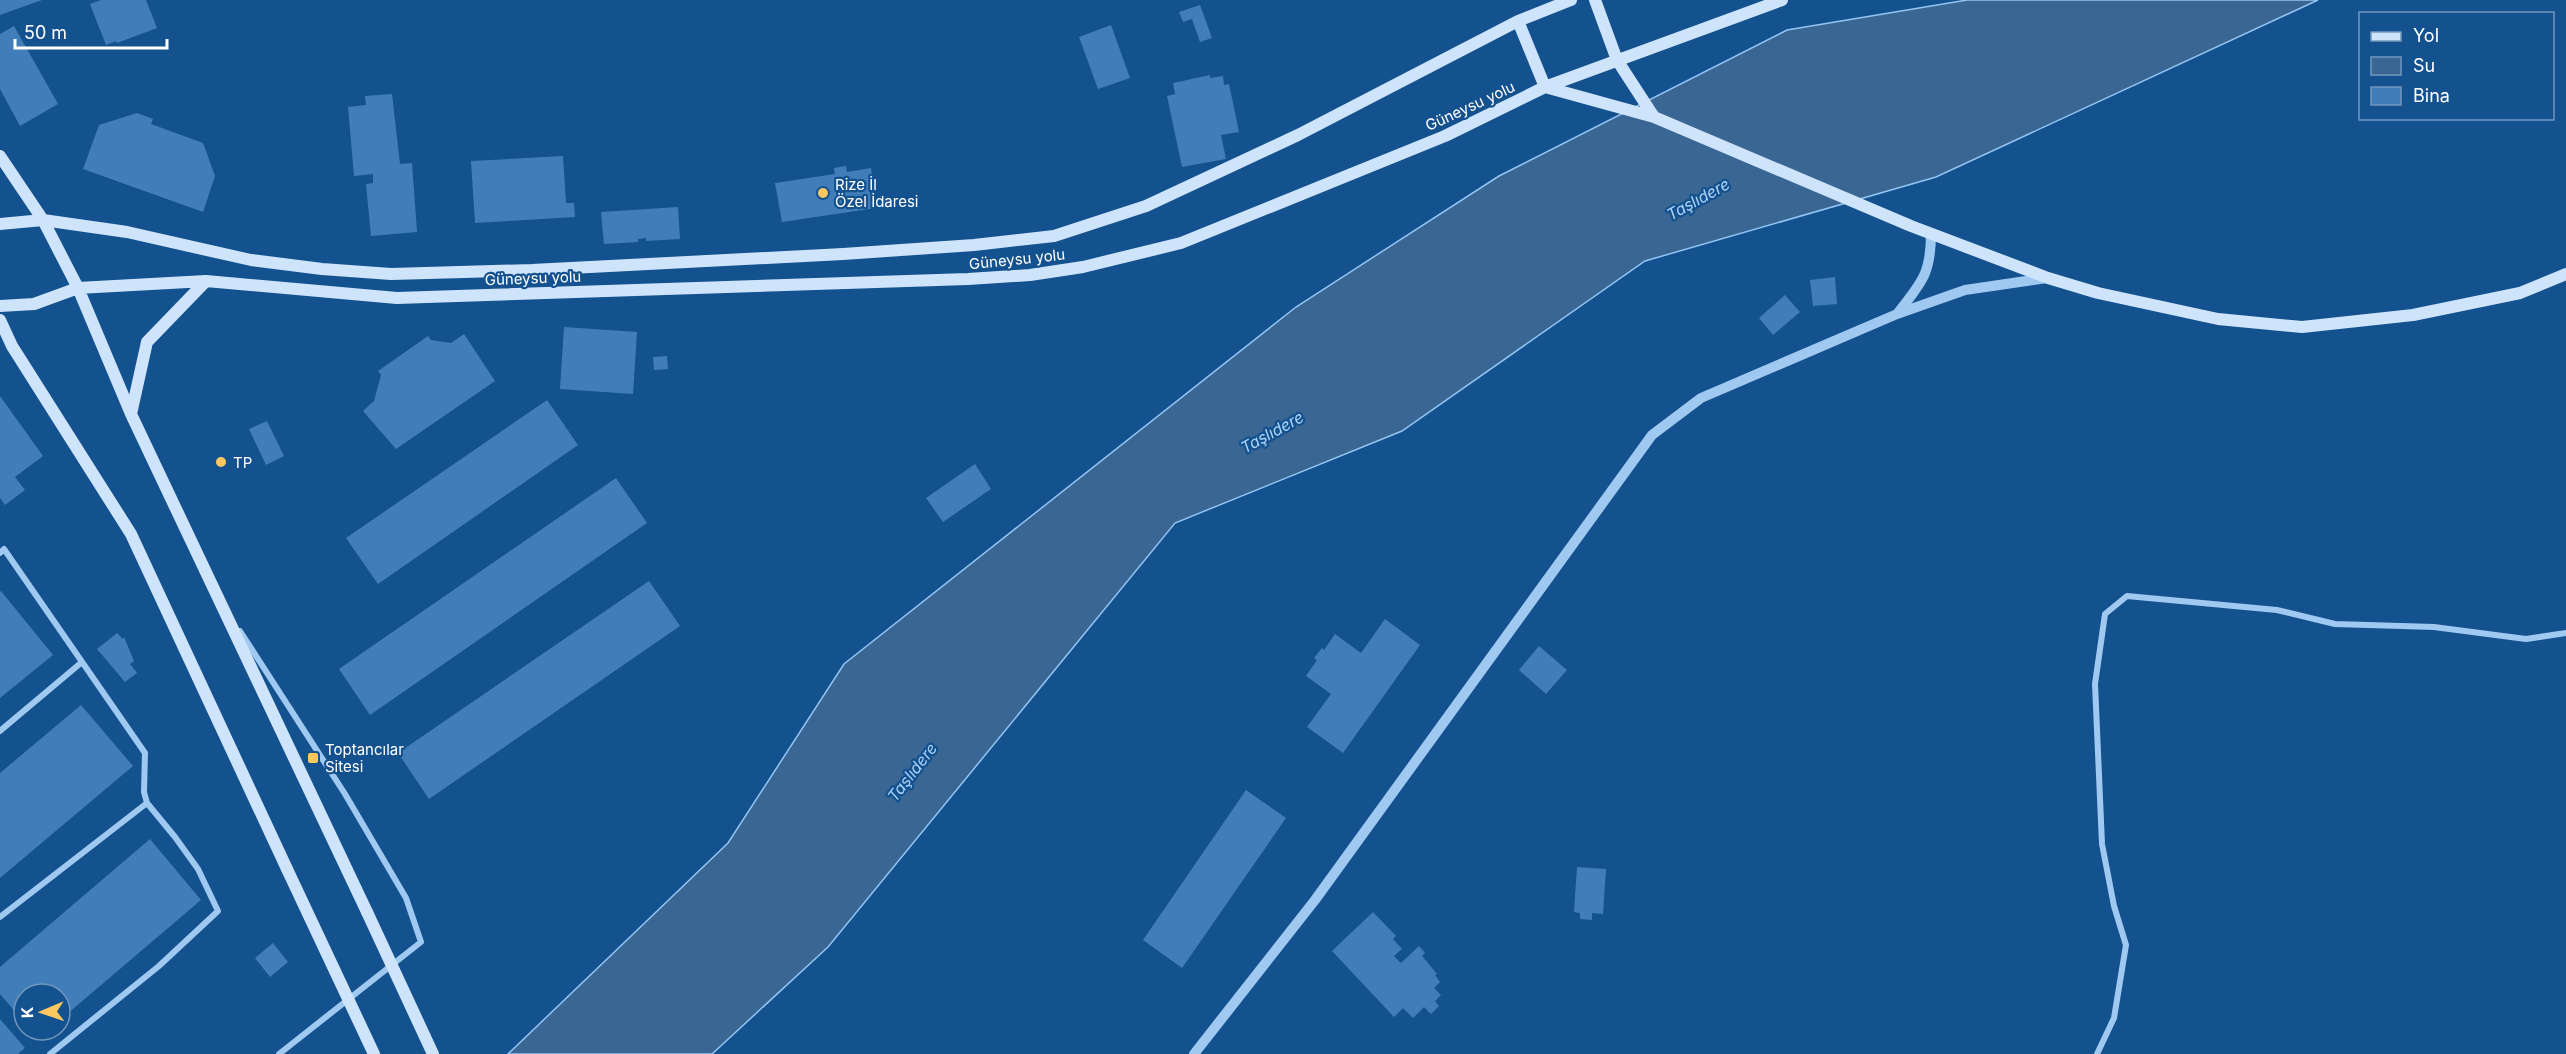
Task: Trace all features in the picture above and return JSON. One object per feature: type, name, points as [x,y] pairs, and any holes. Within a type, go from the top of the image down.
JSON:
[{"type":"main road","points":[[0,224],[43,220],[127,232],[251,260],[322,269],[391,274],[532,270],[843,254],[974,245],[1054,236],[1146,206],[1298,135],[1518,21],[1571,0]]},
{"type":"main road","points":[[1595,0],[1617,60],[1654,117]]},
{"type":"main road","name":"Güneysu yolu","points":[[0,306],[34,304],[78,288],[206,281],[397,298],[1030,275],[1083,267],[1181,243],[1445,136],[1545,87],[1782,0]]},
{"type":"main road","points":[[1518,21],[1545,87],[1654,117],[1911,226],[2048,278],[2098,293],[2207,317],[2301,327],[2413,315],[2520,293],[2566,274]]},
{"type":"main road","points":[[0,156],[43,220],[78,288],[131,414],[433,1054]]},
{"type":"main road","points":[[131,414],[147,342],[206,281]]},
{"type":"main road","points":[[0,320],[12,346],[131,534],[374,1054]]},
{"type":"street","points":[[1897,314],[1925,277],[1931,257],[1931,233]]},
{"type":"street","points":[[1194,1054],[1315,900],[1652,435],[1701,398],[1897,314],[1965,290],[2048,278]]},
{"type":"street","points":[[1,549],[145,753],[144,792],[147,803],[176,837],[198,869],[218,911],[159,966],[50,1054]]},
{"type":"street","points":[[214,590],[345,794],[406,898],[421,942],[279,1054]]},
{"type":"street","points":[[2097,1054],[2114,1018],[2126,945],[2114,906],[2102,844],[2095,684],[2105,614],[2127,596],[2277,610],[2335,624],[2434,627],[2526,639],[2566,633]]},
{"type":"street","points":[[0,731],[82,662]]},
{"type":"street","points":[[0,917],[147,803]]},
{"type":"water","name":"Taşlıdere","points":[[1967,0],[2318,0],[1936,177],[1645,261],[1402,431],[1175,523],[828,947],[712,1054],[508,1054],[728,843],[844,664],[1296,307],[1499,176],[1787,30]]},
{"type":"building","points":[[0,0],[42,0],[0,15]]},
{"type":"building","points":[[101,0],[146,0],[157,28],[106,45],[90,4]]},
{"type":"building","points":[[1200,5],[1212,38],[1200,42],[1192,19],[1183,22],[1179,12]]},
{"type":"building","points":[[1111,25],[1130,78],[1098,89],[1079,37]]},
{"type":"building","points":[[14,26],[58,104],[20,126],[0,89],[0,34]]},
{"type":"building","points":[[1210,75],[1210,78],[1223,76],[1224,85],[1229,84],[1239,132],[1221,135],[1226,159],[1182,167],[1167,96],[1175,94],[1173,83]]},
{"type":"building","points":[[392,94],[400,164],[412,163],[417,232],[371,236],[366,184],[373,183],[373,174],[354,176],[348,107],[366,105],[365,96]]},
{"type":"building","points":[[137,113],[153,119],[151,124],[203,143],[215,176],[203,212],[83,169],[99,125]]},
{"type":"building","points":[[563,156],[566,203],[574,203],[575,217],[475,223],[471,161]]},
{"type":"building","points":[[846,166],[847,172],[871,168],[876,208],[782,222],[775,183],[835,174],[834,168]]},
{"type":"building","points":[[678,207],[680,239],[646,241],[646,238],[638,239],[638,242],[604,244],[601,212]]},
{"type":"building","points":[[1835,277],[1837,304],[1813,306],[1810,280]]},
{"type":"building","points":[[1785,295],[1800,312],[1773,335],[1759,318]]},
{"type":"building","points":[[564,327],[637,332],[633,394],[560,389]]},
{"type":"building","points":[[464,334],[495,381],[396,449],[363,411],[374,401],[381,375],[378,371],[428,336],[431,340],[451,343]]},
{"type":"building","points":[[667,356],[668,369],[654,370],[653,357]]},
{"type":"building","points":[[0,396],[43,456],[15,477],[25,490],[5,505],[0,498]]},
{"type":"building","points":[[547,400],[578,445],[378,584],[346,538]]},
{"type":"building","points":[[267,421],[284,456],[266,465],[249,429]]},
{"type":"building","points":[[975,464],[991,489],[943,522],[926,498]]},
{"type":"building","points":[[616,478],[647,523],[370,715],[339,669]]},
{"type":"building","points":[[649,581],[680,626],[429,799],[398,753]]},
{"type":"building","points":[[0,592],[53,655],[0,698]]},
{"type":"building","points":[[1385,619],[1420,645],[1343,753],[1307,727],[1331,694],[1306,676],[1317,660],[1314,658],[1322,648],[1324,650],[1335,634],[1361,653]]},
{"type":"building","points":[[117,633],[123,639],[124,637],[134,661],[130,664],[137,673],[125,682],[97,649]]},
{"type":"building","points":[[1539,646],[1567,670],[1546,694],[1519,670]]},
{"type":"building","points":[[81,705],[133,766],[0,878],[0,773]]},
{"type":"building","points":[[1246,790],[1286,818],[1182,968],[1143,940]]},
{"type":"building","points":[[150,839],[201,900],[72,1010],[72,982],[12,982],[12,1008],[0,994],[0,967]]},
{"type":"building","points":[[1577,867],[1606,869],[1603,914],[1592,913],[1592,920],[1580,919],[1580,913],[1574,912]]},
{"type":"building","points":[[1373,912],[1396,936],[1393,939],[1402,949],[1394,956],[1401,963],[1419,946],[1425,953],[1422,956],[1437,974],[1435,975],[1440,982],[1434,988],[1441,995],[1435,1001],[1439,1006],[1431,1014],[1424,1007],[1413,1018],[1403,1008],[1394,1017],[1332,951]]},
{"type":"building","points":[[273,943],[288,962],[270,977],[255,958]]},
{"type":"building","points":[[0,1019],[12,1033],[12,1042],[20,1042],[25,1048],[18,1054],[0,1054]]},
{"type":"place","name":"Rize İl Özel İdaresi","points":[[823,193]]},
{"type":"place","name":"TP","points":[[221,462]]},
{"type":"place","name":"Toptancılar Sitesi","points":[[313,758]]}]
